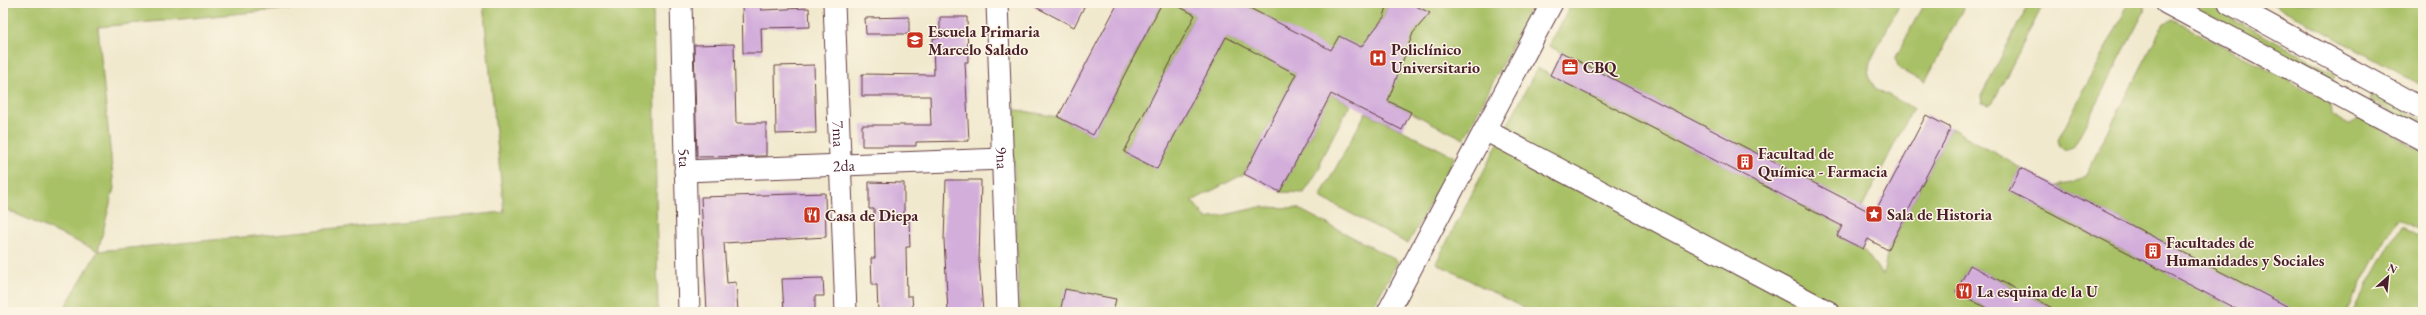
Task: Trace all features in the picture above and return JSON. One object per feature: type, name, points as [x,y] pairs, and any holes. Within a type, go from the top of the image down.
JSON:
[{"type":"street","name":"5ta","points":[[681,3],[689,312]]},
{"type":"street","name":"7ma","points":[[834,3],[846,312]]},
{"type":"street","name":"9na","points":[[997,3],[1008,312]]},
{"type":"street","points":[[1388,312],[1552,3]]},
{"type":"street","points":[[2166,3],[2423,140]]},
{"type":"street","points":[[2229,3],[2423,109]]},
{"type":"street","points":[[1485,130],[1829,312]]},
{"type":"street","name":"2da","points":[[685,171],[1002,159]]},
{"type":"green space","points":[[3,3],[350,3],[98,27],[114,188],[98,251],[3,208]]},
{"type":"green space","points":[[483,3],[653,3],[658,312],[62,312],[98,251],[504,212]]},
{"type":"green space","points":[[1162,3],[1172,3],[1195,15],[1124,152],[1157,169],[1226,37],[1296,74],[1244,174],[1192,201],[1207,219],[1260,207],[1297,208],[1398,261],[1370,312],[1019,312],[1012,109],[1058,117],[1093,135]]},
{"type":"green space","points":[[1249,3],[1388,3],[1384,17],[1346,68],[1326,48],[1247,7]]},
{"type":"green space","points":[[1410,3],[1533,3],[1464,139],[1386,100]]},
{"type":"green space","points":[[1572,3],[1900,3],[1870,62],[1868,75],[1875,88],[1913,108],[1862,208],[1549,46]]},
{"type":"green space","points":[[1924,3],[1966,3],[1925,82],[1902,70],[1896,57]]},
{"type":"green space","points":[[2029,3],[2044,3],[1993,102],[1988,105],[1982,103],[1981,96]]},
{"type":"green space","points":[[2129,3],[2144,3],[2145,10],[2073,148],[2067,150],[2060,147],[2058,140]]},
{"type":"green space","points":[[2186,3],[2204,3],[2333,73],[2335,76],[2333,80],[2329,80]]},
{"type":"green space","points":[[2271,3],[2423,3],[2423,86]]},
{"type":"green space","points":[[2173,20],[2330,102],[2331,115],[2349,125],[2360,118],[2423,152],[2423,232],[2397,219],[2346,312],[2297,312],[2056,186],[2073,183],[2086,174],[2164,23]]},
{"type":"green space","points":[[1537,68],[1842,226],[1837,236],[1863,249],[1883,275],[1888,250],[1951,128],[2021,168],[2009,191],[2242,312],[2060,312],[1970,265],[1956,292],[1994,312],[1531,312],[1436,263]]},
{"type":"green space","points":[[1331,94],[1350,104],[1320,161],[1321,166],[1304,193],[1280,192]]},
{"type":"green space","points":[[2372,96],[2375,96],[2423,121],[2423,131],[2370,100]]},
{"type":"green space","points":[[1366,112],[1455,157],[1408,244],[1320,197]]},
{"type":"green space","points":[[2401,226],[2423,238],[2423,312],[2352,312]]},
{"type":"building","points":[[742,3],[761,3],[761,10],[809,8],[810,27],[761,28],[762,53],[743,53]]},
{"type":"building","points":[[1028,3],[1086,3],[1074,27]]},
{"type":"building","points":[[1118,3],[1162,3],[1093,135],[1058,117]]},
{"type":"building","points":[[1172,3],[1240,3],[1331,50],[1339,36],[1361,47],[1384,17],[1388,3],[1410,3],[1430,13],[1413,33],[1388,101],[1411,112],[1402,130],[1331,94],[1280,192],[1244,174],[1296,74],[1226,37],[1157,169],[1124,152],[1195,15]]},
{"type":"building","points":[[909,17],[909,34],[866,34],[865,18]]},
{"type":"building","points":[[940,17],[967,17],[968,62],[965,62],[969,141],[916,142],[916,146],[862,146],[862,125],[931,125],[930,96],[862,96],[862,74],[934,75],[933,38],[940,38]]},
{"type":"building","points":[[734,44],[736,123],[766,123],[766,156],[697,157],[694,45]]},
{"type":"building","name":"Facultad de Química - Farmacia","points":[[1561,52],[1874,214],[1926,115],[1951,128],[1888,250],[1868,239],[1863,249],[1837,236],[1842,226],[1550,75]]},
{"type":"building","points":[[814,65],[816,133],[776,134],[775,66]]},
{"type":"building","name":"Facultades de Humanidades y Sociales","points":[[2021,168],[2298,312],[2242,312],[2009,191]]},
{"type":"building","points":[[946,180],[981,180],[979,261],[983,312],[948,312],[944,240]]},
{"type":"building","points":[[869,182],[904,183],[904,221],[909,221],[910,247],[906,247],[907,296],[912,296],[913,312],[878,312],[877,285],[872,285],[871,258],[875,258],[874,209],[869,209]]},
{"type":"building","points":[[825,193],[826,237],[724,243],[727,283],[736,282],[738,312],[707,312],[701,197]]},
{"type":"building","points":[[1970,265],[2060,312],[1994,312],[1956,292]]},
{"type":"building","points":[[823,278],[824,296],[815,296],[815,312],[784,312],[782,279]]},
{"type":"building","points":[[1065,289],[1116,299],[1113,312],[1060,312]]},
{"type":"place","name":"Escuela Primaria Marcelo Salado","points":[[915,40]]},
{"type":"place","name":"Policlínico Universitario","points":[[1378,58]]},
{"type":"place","name":"CBQ","points":[[1570,67]]},
{"type":"place","name":"Facultad de Química - Farmacia","points":[[1745,162]]},
{"type":"place","name":"Sala de Historia","points":[[1874,214]]},
{"type":"place","name":"Casa de Diepa","points":[[812,215]]},
{"type":"place","name":"Facultades de Humanidades y Sociales","points":[[2153,251]]},
{"type":"place","name":"La esquina de la U","points":[[1964,291]]}]
